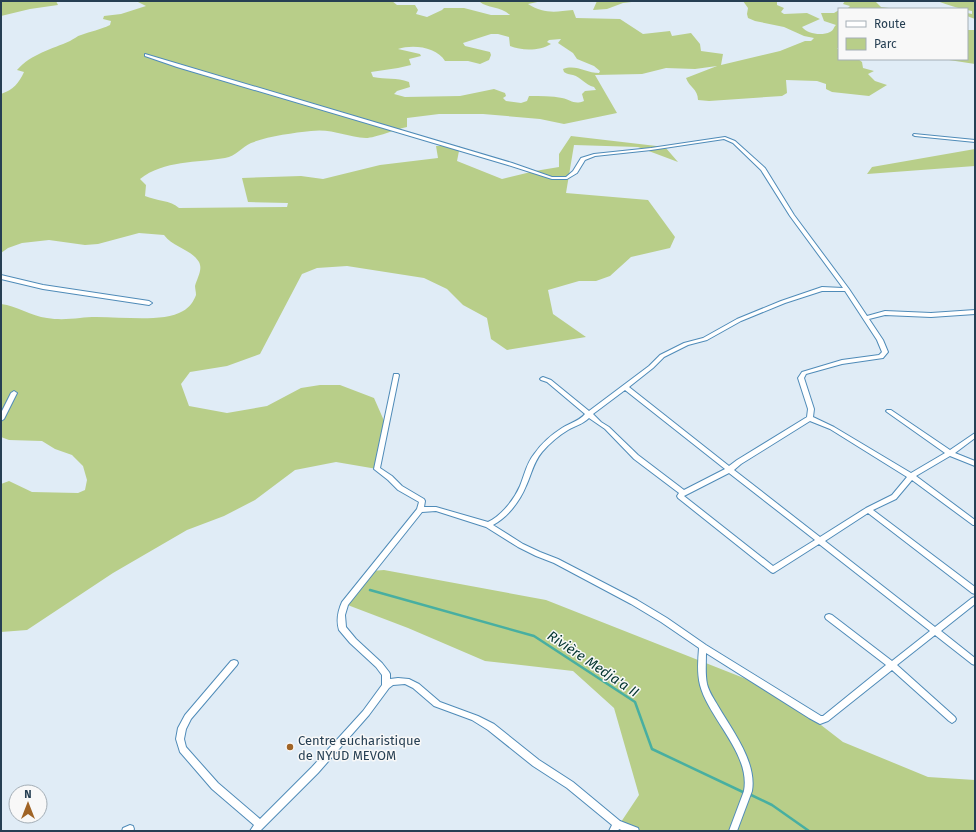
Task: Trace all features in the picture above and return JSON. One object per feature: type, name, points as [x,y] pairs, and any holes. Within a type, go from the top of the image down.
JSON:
[{"type":"street","points":[[146,55],[178,66],[510,164],[552,178],[567,178],[575,172],[583,160],[594,155],[651,149],[724,138],[734,142],[764,169],[792,215],[866,318],[885,352],[880,357],[842,362],[804,373],[801,378],[811,409],[810,418]]},
{"type":"street","points":[[915,135],[975,141]]},
{"type":"street","points":[[1,277],[43,287],[149,303]]},
{"type":"street","points":[[488,525],[495,522],[520,492],[531,464],[542,448],[557,435],[585,419],[589,414],[651,367],[662,356],[686,344],[705,339],[739,320],[783,302],[822,289],[847,290]]},
{"type":"street","points":[[866,318],[885,313],[931,315],[975,312]]},
{"type":"street","points":[[386,686],[386,674],[342,628],[341,615],[345,604],[420,510],[422,501],[400,488],[390,478],[377,469],[396,375]]},
{"type":"street","points":[[543,379],[549,381],[599,424],[607,428],[636,457],[684,493]]},
{"type":"street","points":[[625,387],[819,542],[975,662]]},
{"type":"street","points":[[1,419],[14,393]]},
{"type":"street","points":[[889,411],[950,453],[975,464]]},
{"type":"street","points":[[810,418],[739,462],[729,470],[680,496],[773,570],[868,510],[894,497],[911,476],[950,453],[975,435]]},
{"type":"street","points":[[810,418],[832,428],[911,476],[975,523]]},
{"type":"street","points":[[420,510],[436,509],[488,525],[514,542],[556,561],[634,602],[820,720],[825,719],[975,600]]},
{"type":"street","points":[[868,510],[975,591]]},
{"type":"street","points":[[829,617],[892,665],[952,719]]},
{"type":"street","points":[[703,647],[702,665],[705,688],[720,718],[746,763],[750,784],[733,831]]},
{"type":"street","points":[[234,663],[188,717],[182,728],[180,739],[183,749],[215,786],[257,828],[330,753],[366,713],[386,686],[391,682],[406,681],[416,686],[437,704],[475,718],[491,727],[536,763],[570,785],[615,827],[635,831]]},
{"type":"green space","points":[[1,1],[56,1],[58,5],[30,9],[1,16]]},
{"type":"green space","points":[[136,1],[392,1],[397,5],[415,5],[418,10],[416,14],[427,17],[444,8],[464,8],[491,15],[510,15],[502,10],[480,2],[542,1],[528,4],[545,11],[555,12],[573,10],[576,18],[620,19],[643,34],[670,31],[672,36],[691,33],[700,44],[701,51],[723,54],[721,65],[780,51],[805,41],[811,41],[814,38],[804,36],[784,27],[755,21],[748,18],[748,8],[743,1],[777,1],[777,5],[784,8],[781,12],[784,14],[807,13],[820,19],[802,27],[815,34],[830,32],[836,25],[824,21],[821,13],[834,13],[838,11],[838,60],[859,60],[862,62],[863,68],[874,71],[868,74],[875,81],[887,85],[869,96],[832,92],[826,89],[826,84],[817,81],[786,80],[787,93],[782,96],[709,101],[698,100],[697,93],[686,78],[717,66],[695,69],[666,68],[642,74],[595,75],[617,113],[564,124],[540,119],[483,114],[439,114],[407,118],[407,127],[370,138],[318,130],[289,134],[265,138],[251,143],[229,157],[170,165],[149,173],[140,179],[146,185],[145,196],[172,203],[179,208],[287,207],[288,203],[248,202],[242,178],[301,176],[323,179],[380,165],[438,158],[436,146],[460,146],[457,161],[502,179],[559,167],[559,154],[571,136],[665,147],[678,162],[638,147],[574,145],[566,193],[648,200],[675,237],[670,248],[631,257],[610,276],[596,281],[579,281],[548,290],[553,314],[586,337],[507,350],[491,339],[487,318],[463,305],[447,289],[424,278],[347,266],[317,268],[302,274],[260,354],[227,366],[190,372],[181,384],[189,406],[227,413],[267,406],[301,388],[320,385],[340,385],[374,398],[385,423],[377,469],[336,462],[295,470],[255,500],[224,516],[187,530],[113,573],[27,630],[1,632],[1,484],[9,481],[32,492],[78,493],[85,490],[87,480],[83,466],[72,455],[55,449],[42,441],[9,440],[1,437],[1,304],[41,317],[56,319],[91,317],[147,318],[173,315],[183,311],[191,304],[196,295],[195,286],[200,268],[199,262],[192,254],[173,243],[164,235],[139,233],[98,244],[85,245],[49,240],[22,243],[8,248],[1,253],[1,94],[18,83],[24,72],[17,70],[35,56],[70,41],[80,35],[110,25],[111,21],[103,19],[104,16],[121,14],[146,6]],"holes":[[[491,34],[509,37],[510,46],[525,49],[542,48],[551,44],[547,42],[549,40],[561,39],[558,43],[573,53],[577,59],[594,66],[600,71],[599,73],[594,73],[577,68],[568,68],[563,69],[564,72],[578,77],[588,85],[594,87],[596,90],[585,91],[582,94],[584,101],[578,102],[573,102],[562,98],[542,96],[529,96],[527,101],[521,103],[506,101],[503,98],[506,96],[505,93],[494,89],[460,96],[405,97],[394,94],[397,91],[410,87],[409,82],[373,77],[371,72],[411,65],[409,59],[421,56],[420,54],[398,49],[411,47],[431,50],[441,56],[445,61],[468,61],[480,64],[489,60],[491,55],[490,52],[465,46],[463,43]]]},
{"type":"green space","points":[[597,1],[640,1],[623,3],[607,9],[593,10]]},
{"type":"green space","points":[[845,1],[875,1],[881,7],[889,8],[848,8],[850,6],[843,4]]},
{"type":"green space","points":[[937,1],[975,1],[975,19],[968,16],[968,13],[972,14],[972,11],[968,10],[968,8],[954,7]]},
{"type":"green space","points":[[968,30],[975,30],[975,64],[949,60],[968,60]]},
{"type":"green space","points":[[975,149],[975,166],[867,174],[872,167]]},
{"type":"green space","points":[[384,570],[546,600],[777,691],[843,742],[928,777],[975,780],[975,831],[623,831],[619,825],[639,795],[614,708],[573,671],[485,661],[408,628],[345,604],[371,571]]},
{"type":"waterway","name":"Rivière Medja'a II","points":[[370,590],[534,636],[635,702],[652,749],[745,793]]},
{"type":"waterway","name":"Rivière Medja'a II","points":[[749,794],[772,805],[809,831]]},
{"type":"place","name":"Centre eucharistique de NYUD MEVOM","points":[[290,747]]}]
